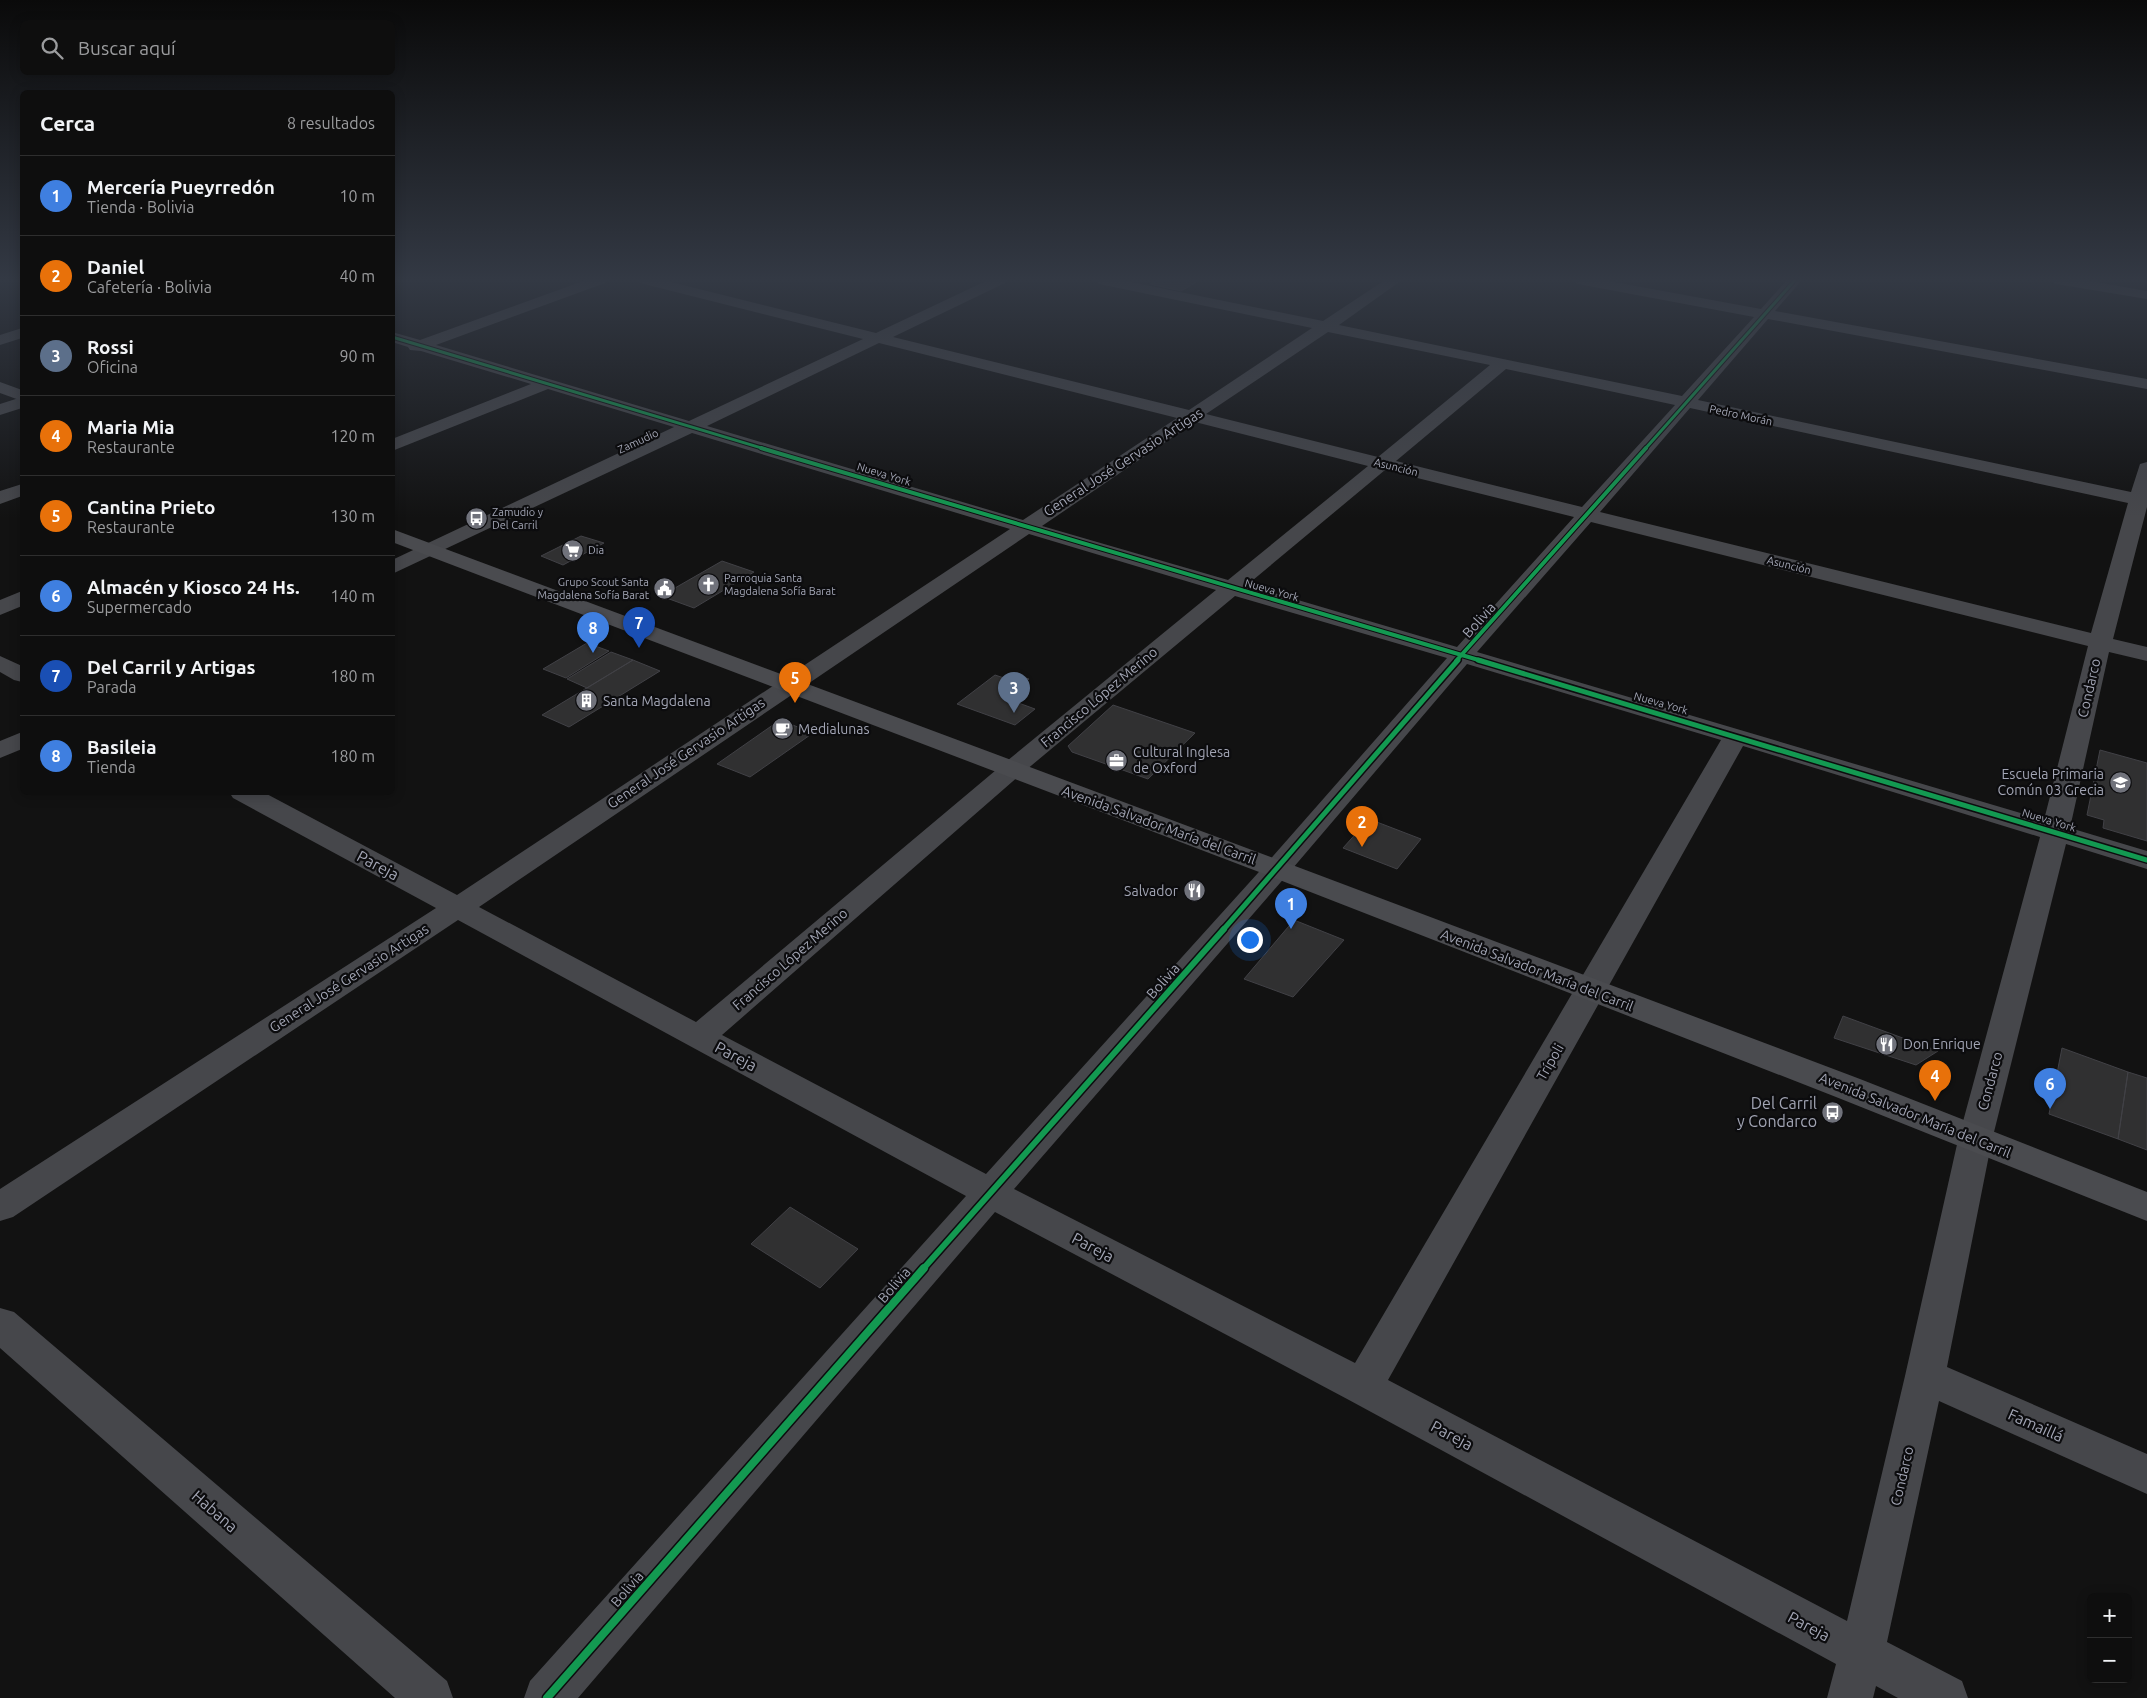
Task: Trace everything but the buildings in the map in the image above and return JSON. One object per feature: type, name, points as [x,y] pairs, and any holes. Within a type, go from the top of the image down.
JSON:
[{"type":"main road","points":[[0,387],[20,395]]},
{"type":"main road","name":"Avenida Salvador María del Carril","points":[[395,536],[1277,869],[1848,1088],[2147,1207]]},
{"type":"street","name":"Nueva York","points":[[466,359],[1230,588],[1736,736],[2147,860]]},
{"type":"street","name":"Zamudio","points":[[395,567],[832,359]]},
{"type":"street","name":"Asunción","points":[[962,359],[2147,654]]},
{"type":"street","name":"General José Gervasio Artigas","points":[[0,1207],[457,908],[1278,359]]},
{"type":"street","name":"Pedro Morán","points":[[1483,359],[2143,500]]},
{"type":"street","name":"Bolivia","points":[[547,1698],[1277,869],[1462,655],[1725,359]]},
{"type":"street","points":[[2012,359],[2147,384]]},
{"type":"street","name":"Francisco López Merino","points":[[700,1036],[1011,770],[1502,363]]},
{"type":"street","points":[[395,445],[548,383]]},
{"type":"street","points":[[0,410],[20,403]]},
{"type":"street","name":"Condarco","points":[[1850,1698],[1862,1654],[1925,1376],[1975,1140],[2056,832],[2100,643],[2143,500],[2147,468]]},
{"type":"street","points":[[0,498],[20,491]]},
{"type":"street","points":[[0,608],[20,599]]},
{"type":"street","points":[[0,663],[20,674]]},
{"type":"street","name":"Trípoli","points":[[1363,1387],[1736,736]]},
{"type":"street","points":[[0,750],[20,741]]},
{"type":"street","name":"Pareja","points":[[248,795],[990,1193],[1363,1387],[1945,1698]]},
{"type":"street","name":"Habana","points":[[0,1324],[430,1698]]},
{"type":"street","name":"Famaillá","points":[[1925,1376],[2147,1474]]},
{"type":"cycle path","points":[[466,359],[2147,860]]},
{"type":"cycle path","points":[[547,1698],[1277,869],[1462,655],[1725,359]]},
{"type":"place","name":"Zamudio y Del Carril","points":[[476,518]]},
{"type":"place","name":"Dia","points":[[572,550]]},
{"type":"place","name":"Parroquia Santa Magdalena Sofía Barat","points":[[708,584]]},
{"type":"place","name":"Grupo Scout Santa Magdalena Sofía Barat","points":[[665,588]]},
{"type":"place","name":"Del Carril y Artigas","points":[[639,648]]},
{"type":"place","name":"Basileia","points":[[593,653]]},
{"type":"place","name":"Santa Magdalena","points":[[587,701]]},
{"type":"place","name":"Cantina Prieto","points":[[795,703]]},
{"type":"place","name":"Rossi","points":[[1014,713]]},
{"type":"place","name":"Medialunas","points":[[782,729]]},
{"type":"place","name":"Cultural Inglesa de Oxford","points":[[1117,760]]},
{"type":"place","name":"Escuela Primaria Común 03 Grecia","points":[[2120,782]]},
{"type":"place","name":"Daniel","points":[[1362,847]]},
{"type":"place","name":"Salvador","points":[[1194,891]]},
{"type":"place","name":"Mercería Pueyrredón","points":[[1291,929]]},
{"type":"place","name":"Don Enrique","points":[[1887,1044]]},
{"type":"place","name":"Maria Mia","points":[[1935,1101]]},
{"type":"place","name":"Almacén y Kiosco 24 Hs.","points":[[2050,1109]]},
{"type":"place","name":"Del Carril y Condarco","points":[[1833,1112]]}]
